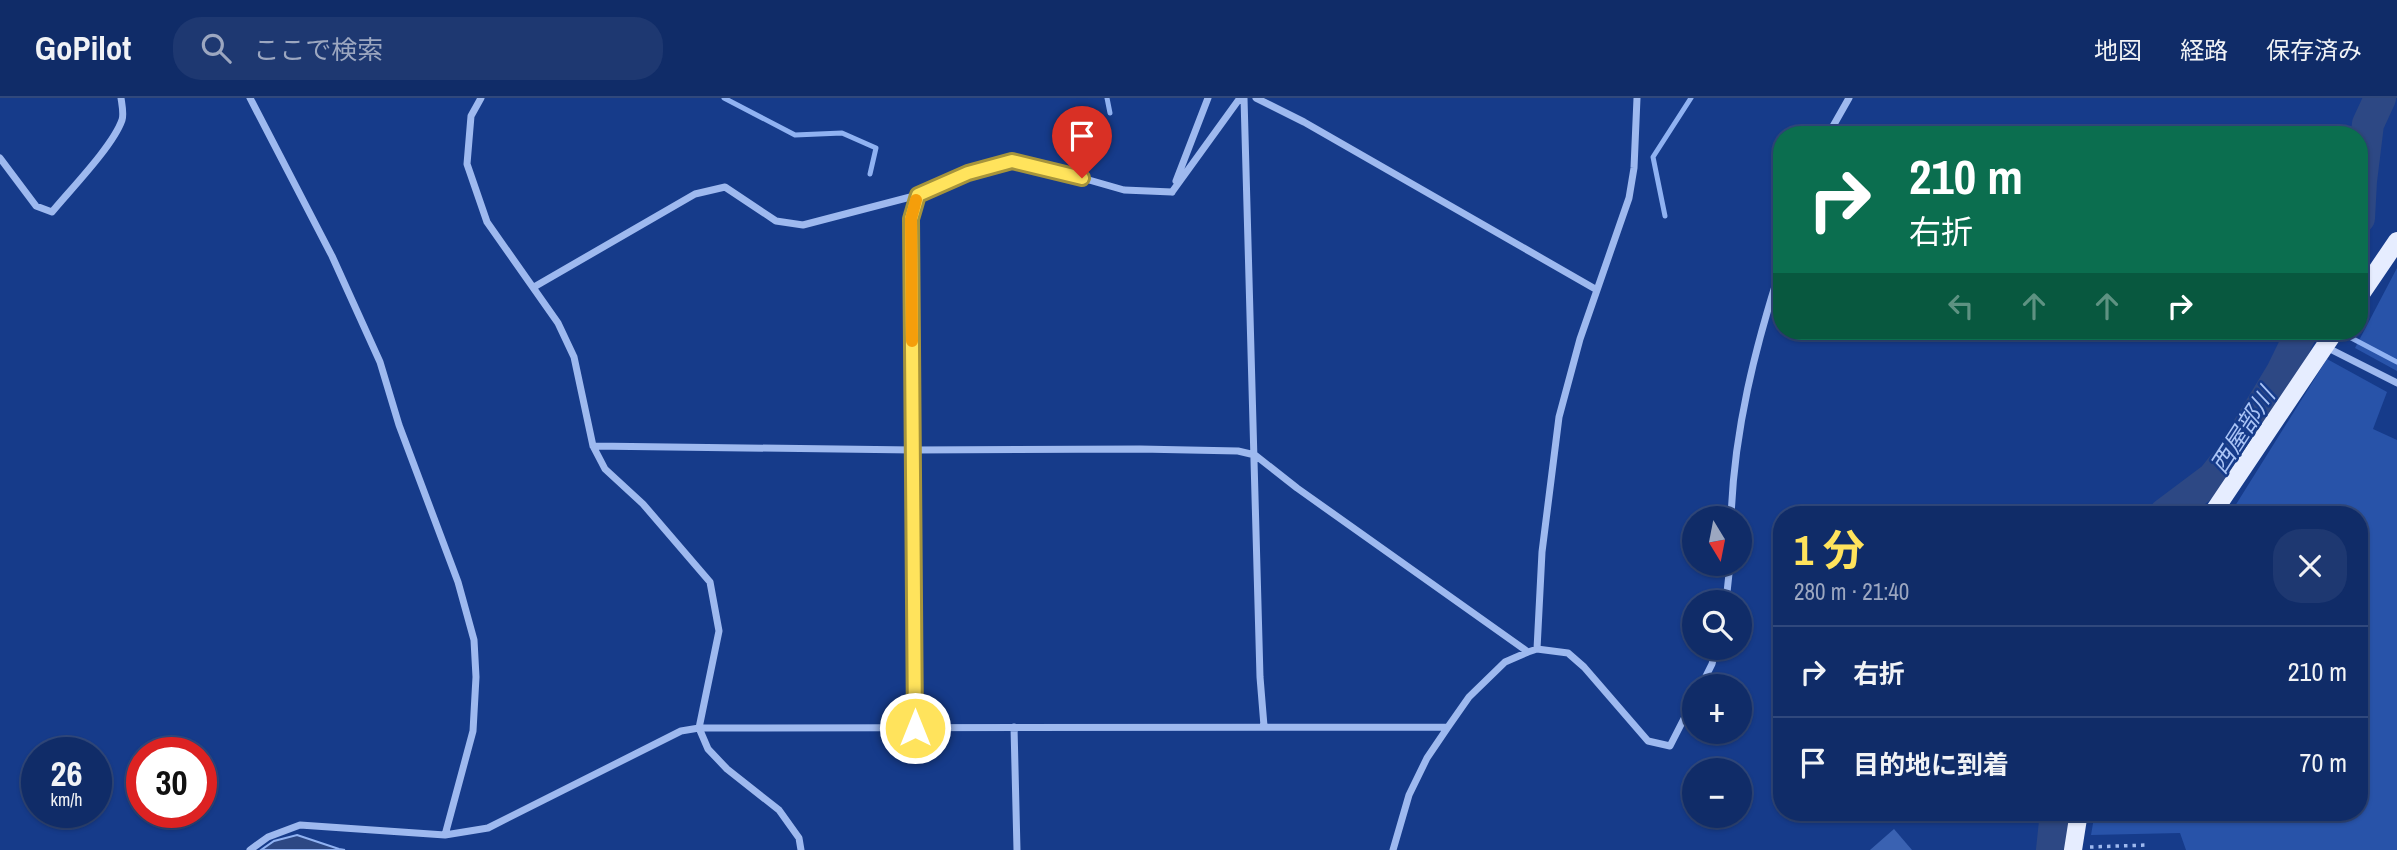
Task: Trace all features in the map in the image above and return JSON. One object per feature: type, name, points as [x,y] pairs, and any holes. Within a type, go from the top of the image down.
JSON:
[{"type":"main road","points":[[2368,284],[2397,241]]},
{"type":"main road","points":[[2217,506],[2328,340]]},
{"type":"main road","points":[[2073,847],[2077,821]]},
{"type":"street","points":[[0,158],[36,206],[51,212],[102,152],[122,119],[122,101],[131,98]]},
{"type":"street","points":[[250,98],[332,256],[380,362],[399,425],[458,582],[474,640],[476,677],[472,731],[445,835]]},
{"type":"street","points":[[481,98],[471,116],[467,164],[487,222],[558,323],[574,357],[593,446],[605,468],[643,504],[710,582],[719,631],[699,728],[708,749],[727,769],[779,810],[799,838],[801,850]]},
{"type":"street","points":[[1172,191],[1208,98]]},
{"type":"street","points":[[1172,191],[1242,98]]},
{"type":"street","points":[[1242,98],[1260,677],[1264,726]]},
{"type":"street","points":[[1256,98],[1316,128],[1597,290]]},
{"type":"street","points":[[1537,649],[1542,552],[1559,417],[1580,339],[1629,198],[1634,168],[1637,98]]},
{"type":"street","points":[[1833,126],[1849,98]]},
{"type":"street","points":[[534,287],[695,194],[725,187],[776,222],[803,225],[918,195],[968,173],[1012,161],[1124,190],[1172,191]]},
{"type":"street","points":[[915,728],[911,219],[918,195]]},
{"type":"street","points":[[1731,506],[1746,389],[1773,290]]},
{"type":"street","points":[[2334,340],[2397,383]]},
{"type":"street","points":[[593,446],[1238,451],[1255,455],[1297,488],[1528,652]]},
{"type":"street","points":[[1393,850],[1409,795],[1427,758],[1469,697],[1505,662],[1537,649],[1568,653],[1584,667],[1648,741],[1670,746],[1682,722]]},
{"type":"street","points":[[1014,727],[1017,850]]},
{"type":"street","points":[[250,850],[268,837],[300,825],[445,835],[488,828],[681,731],[699,728],[1448,727]]},
{"type":"path","points":[[2073,847],[2148,845]]},
{"type":"shaded area","points":[[2397,268],[2397,371],[2355,348],[2359,340],[2368,340],[2368,323]]},
{"type":"shaded area","points":[[2327,359],[2387,392],[2373,429],[2397,440],[2397,850],[2186,850],[2180,833],[2091,835],[2093,821],[2368,821],[2368,506],[2235,506]]},
{"type":"shaded area","points":[[297,835],[345,850],[261,850],[274,841]]},
{"type":"building","points":[[1894,829],[1912,850],[1870,850]]},
{"type":"waterway","points":[[724,98],[795,135],[842,133],[876,148],[870,174]]},
{"type":"waterway","points":[[1107,98],[1110,113]]},
{"type":"waterway","points":[[1665,216],[1653,157],[1691,98]]},
{"type":"waterway","name":"西屋部川","points":[[2368,126],[2380,98]]},
{"type":"waterway","name":"西屋部川","points":[[2176,506],[2213,478],[2233,453],[2282,372],[2298,340]]},
{"type":"waterway","points":[[2355,340],[2397,362]]},
{"type":"waterway","name":"西屋部川","points":[[2052,850],[2055,821]]},
{"type":"slow traffic","points":[[912,341],[911,219],[916,200]]},
{"type":"route","points":[[915,728],[911,219],[918,195],[968,173],[1012,161],[1082,178]]}]
